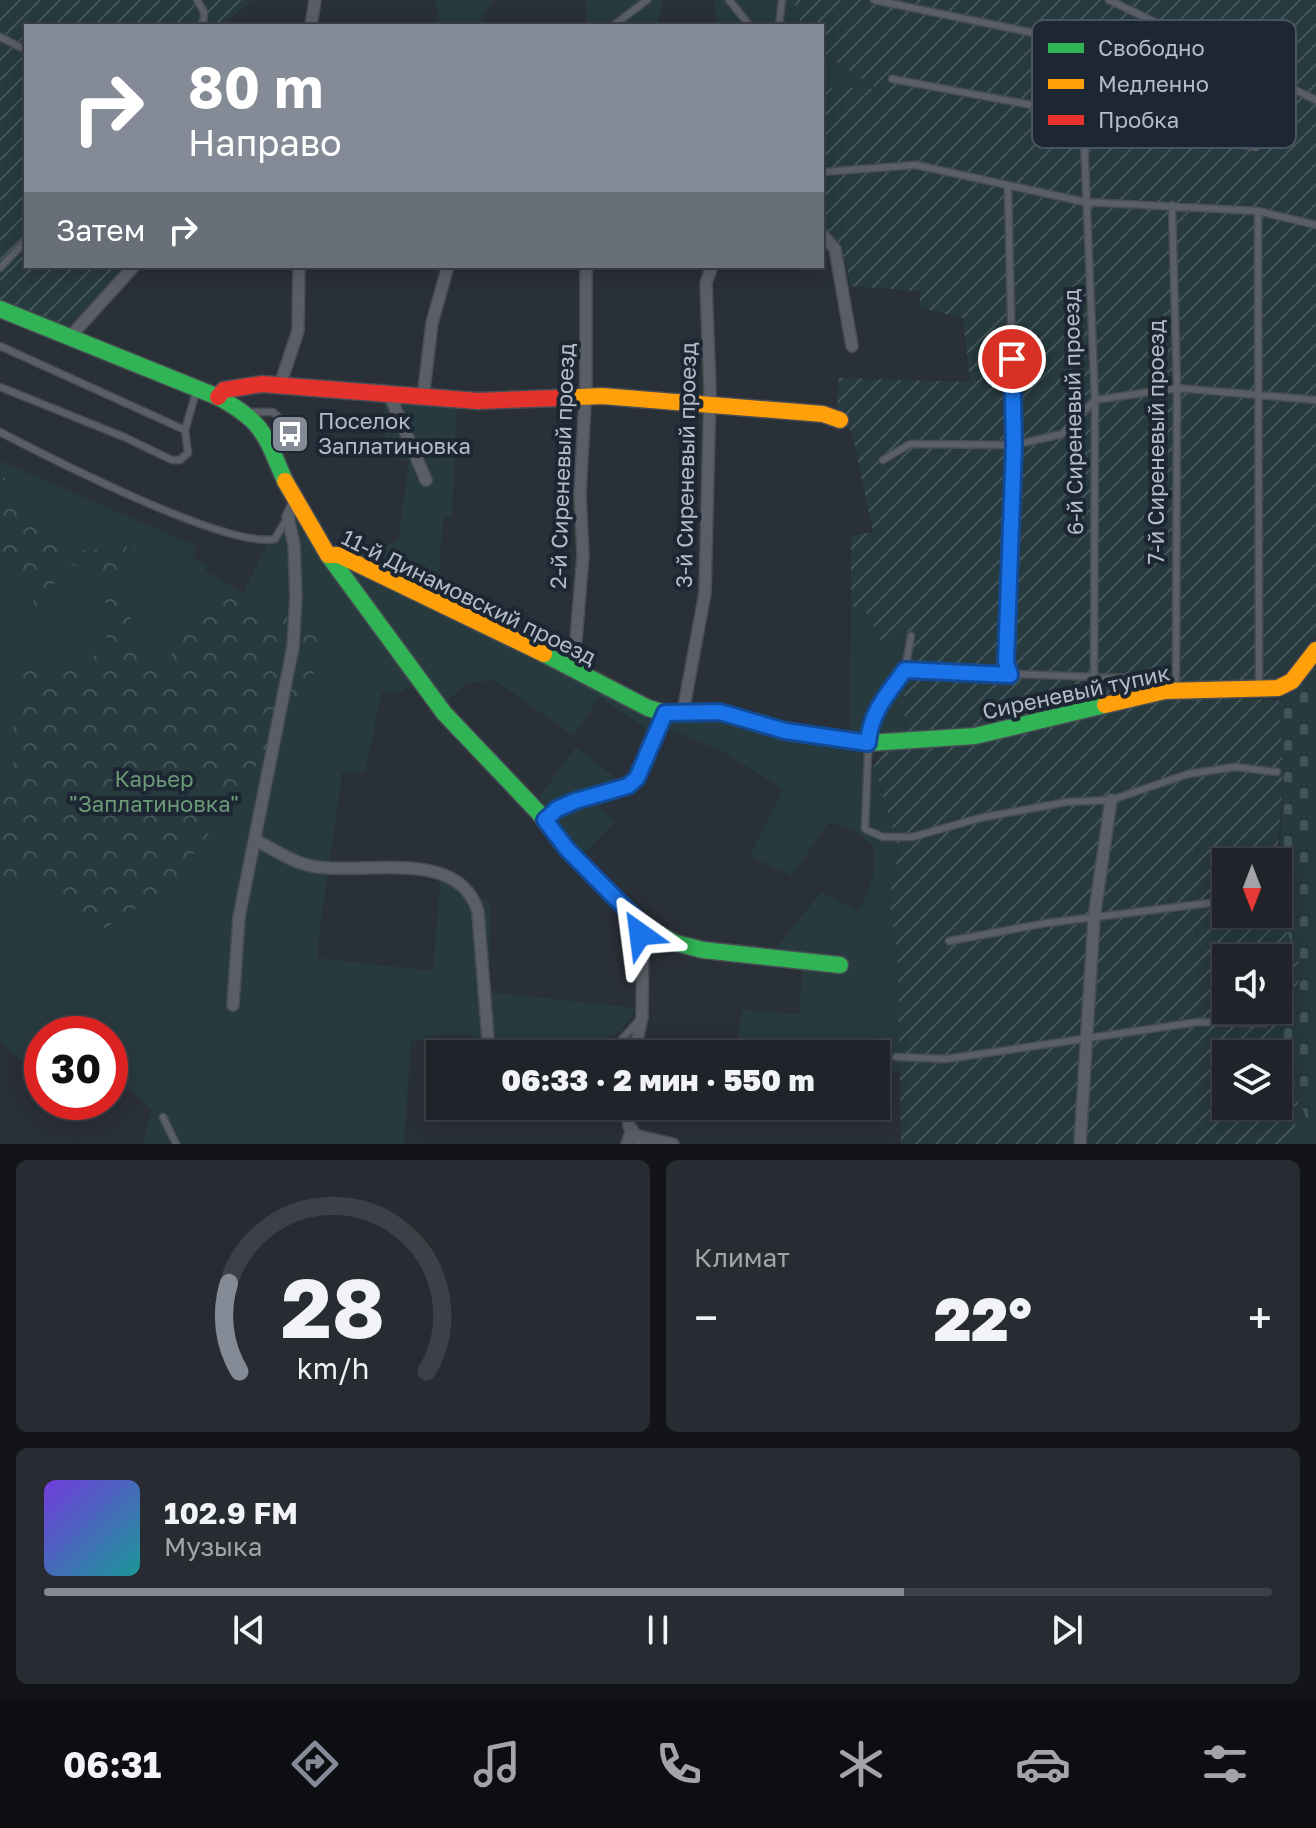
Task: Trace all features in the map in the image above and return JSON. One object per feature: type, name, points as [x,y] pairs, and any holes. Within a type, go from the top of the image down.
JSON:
[{"type":"street","points":[[311,24],[315,0]]},
{"type":"street","points":[[824,236],[835,249],[852,346]]},
{"type":"street","points":[[69,338],[132,268]]},
{"type":"street","points":[[280,385],[298,331],[299,268]]},
{"type":"street","points":[[423,398],[432,323],[447,268]]},
{"type":"street","name":"2-й Сиреневый проезд","points":[[568,666],[576,640],[583,555],[580,494],[585,397],[586,268]]},
{"type":"street","name":"3-й Сиреневый проезд","points":[[683,712],[705,593],[709,404],[706,283],[711,268]]},
{"type":"street","name":"11-й Динамовский проезд","points":[[0,309],[218,397],[248,413],[271,444],[291,510],[328,555],[339,555],[568,666],[588,680],[665,713],[720,712],[785,731],[868,743]]},
{"type":"street","points":[[218,397],[224,390],[237,387],[280,385],[478,401],[585,397],[709,404],[823,414],[840,420]]},
{"type":"street","points":[[390,396],[426,480]]},
{"type":"street","points":[[233,1005],[239,917],[257,841],[256,819],[293,647],[296,597],[291,510]]},
{"type":"street","points":[[328,555],[444,713],[545,820],[567,849],[643,926],[676,943],[703,950],[840,965]]},
{"type":"street","name":"Сиреневый тупик","points":[[868,743],[975,736],[1165,691],[1269,689],[1292,681],[1316,650]]},
{"type":"street","points":[[1080,1144],[1094,918],[1111,800]]},
{"type":"street","points":[[257,841],[304,864],[405,867],[452,878],[465,887],[473,895],[478,912],[488,1039]]},
{"type":"street","points":[[636,1040],[642,1017],[643,926]]},
{"type":"street","points":[[627,1144],[638,1136],[673,1144]]},
{"type":"lane","points":[[197,0],[204,12],[204,24]]},
{"type":"lane","points":[[616,24],[647,0]]},
{"type":"lane","points":[[729,0],[748,24]]},
{"type":"lane","points":[[779,24],[782,0]]},
{"type":"lane","points":[[874,0],[1032,33]]},
{"type":"lane","points":[[1109,0],[1151,20]]},
{"type":"lane","points":[[0,37],[24,49]]},
{"type":"lane","points":[[892,79],[1032,106]]},
{"type":"lane","points":[[1296,90],[1316,100]]},
{"type":"lane","name":"6-й Сиреневый проезд","points":[[1084,148],[1095,400],[1094,677],[1098,706]]},
{"type":"lane","points":[[824,172],[916,165],[1008,188],[1085,202],[1258,211],[1316,225]]},
{"type":"lane","points":[[1008,188],[1014,445],[1006,662],[1010,675]]},
{"type":"lane","name":"7-й Сиреневый проезд","points":[[1094,677],[1176,680],[1177,388],[1172,205]]},
{"type":"lane","points":[[1258,211],[1259,678]]},
{"type":"lane","points":[[0,268],[24,243]]},
{"type":"lane","points":[[0,346],[185,430]]},
{"type":"lane","points":[[0,387],[124,437],[172,460],[180,460],[188,453],[185,430],[197,389]]},
{"type":"lane","points":[[883,460],[910,444],[1014,445],[1062,434],[1095,400],[1177,388],[1316,400]]},
{"type":"lane","points":[[0,432],[76,472],[234,535],[265,541],[275,539],[291,510]]},
{"type":"lane","points":[[911,636],[905,670],[883,699],[869,726],[865,829],[883,837],[912,837],[1038,807],[1111,800],[1188,774],[1235,767],[1277,772]]},
{"type":"lane","points":[[905,670],[1094,677]]},
{"type":"lane","points":[[545,820],[557,809],[628,786],[637,778],[665,713]]},
{"type":"lane","points":[[949,941],[1212,903]]},
{"type":"lane","points":[[621,1040],[642,1017]]},
{"type":"lane","points":[[896,1057],[946,1059],[1088,1036],[1212,1022]]},
{"type":"lane","points":[[163,1117],[176,1144]]},
{"type":"green space","points":[[0,0],[252,0],[224,24],[24,24],[24,268],[125,268],[68,327],[0,303]]},
{"type":"green space","points":[[435,0],[493,0],[478,24],[440,24]]},
{"type":"green space","points":[[585,0],[663,0],[657,24],[587,24]]},
{"type":"green space","points":[[714,0],[794,0],[800,24],[718,24]]},
{"type":"green space","points":[[794,0],[1316,0],[1316,634],[1285,672],[1263,683],[1163,685],[974,730],[905,735],[904,696],[915,630],[880,640],[869,615],[851,605],[851,536],[873,532],[852,433],[837,415],[839,378],[970,382],[963,318],[920,308],[920,291],[850,286],[842,254],[834,239],[824,229],[824,87],[878,89],[824,54],[824,24],[800,24]]},
{"type":"green space","points":[[824,54],[879,90],[824,87]]},
{"type":"green space","points":[[385,401],[457,405],[452,517],[444,517],[436,598],[342,549],[365,553],[398,541],[409,461],[384,457]]},
{"type":"green space","points":[[0,461],[197,546],[192,557],[207,566],[205,571],[243,593],[275,527],[284,531],[295,517],[360,614],[413,684],[400,693],[382,691],[365,773],[342,772],[317,958],[433,971],[440,881],[473,892],[491,904],[489,992],[636,1008],[621,1032],[604,1040],[481,1040],[474,1036],[435,1035],[411,1042],[404,1144],[142,1144],[152,1110],[128,1087],[128,1016],[24,1016],[24,1063],[0,1042]]},
{"type":"green space","name":"Карьер \"Заплатиновка\"","points":[[0,475],[13,482],[10,496],[36,507],[45,533],[78,549],[94,550],[112,544],[136,549],[123,561],[117,576],[135,631],[162,666],[218,594],[337,636],[231,805],[166,889],[100,931],[22,878],[12,886],[0,879],[0,777],[18,759],[0,756],[0,743],[23,716],[9,663],[75,664],[107,650],[105,589],[99,567],[76,567],[67,561],[35,620],[28,616],[43,574],[0,578]]},
{"type":"green space","points":[[341,562],[619,697],[858,751],[874,766],[899,849],[889,899],[898,959],[901,1070],[890,1070],[890,1040],[738,1040],[742,1010],[799,1014],[803,965],[774,951],[821,892],[859,911],[873,877],[874,847],[857,832],[829,822],[792,876],[750,856],[783,789],[723,752],[668,728],[645,728],[599,697],[574,736],[494,680],[466,683],[445,703]]},
{"type":"green space","points":[[851,605],[869,615],[916,629],[904,696],[905,735],[850,735]]},
{"type":"green space","points":[[1316,663],[1316,1144],[1292,1080],[1292,1040],[1279,1040],[1284,1024],[1292,1024],[1292,1002],[1302,972],[1286,928],[1292,928],[1292,848],[1280,848],[1283,773],[1279,700],[1297,687]]},
{"type":"green space","points":[[1166,696],[1279,700],[1283,773],[1278,848],[1212,848],[1212,928],[1286,928],[1292,944],[1212,944],[1212,1024],[1284,1024],[1279,1040],[1212,1040],[1212,1120],[1292,1120],[1292,1079],[1299,1097],[1293,1144],[901,1144],[898,959],[889,899],[899,849],[874,766],[886,749]]},
{"type":"green space","points":[[576,747],[621,782],[623,793],[599,806],[615,822],[584,854],[539,797]]},
{"type":"green space","points":[[1292,945],[1302,971],[1292,1001]]},
{"type":"green space","points":[[1299,1097],[1315,1144],[1293,1144]]},
{"type":"traffic: fast","points":[[0,309],[218,397],[233,406],[261,431],[285,481]]},
{"type":"traffic: fast","points":[[328,555],[444,713],[539,813],[567,849],[643,926],[676,943],[703,950],[840,965]]},
{"type":"traffic: fast","points":[[544,654],[648,708],[665,713],[720,712],[785,731],[868,743],[975,736],[1105,705]]},
{"type":"traffic: slow","points":[[557,398],[602,396],[823,414],[840,420]]},
{"type":"traffic: slow","points":[[285,481],[328,555],[339,555],[544,654]]},
{"type":"traffic: slow","points":[[1105,705],[1165,691],[1278,688],[1292,681],[1316,650]]},
{"type":"traffic: jam","points":[[218,397],[224,390],[262,384],[478,401],[557,398]]},
{"type":"place","name":"Поселок Заплатиновка","points":[[290,434]]},
{"type":"route","points":[[640,934],[643,926],[553,834],[545,820],[557,809],[628,786],[637,778],[665,713],[720,712],[785,731],[868,743],[869,726],[883,699],[905,670],[1010,675],[1006,662],[1014,445],[1012,359]]}]
